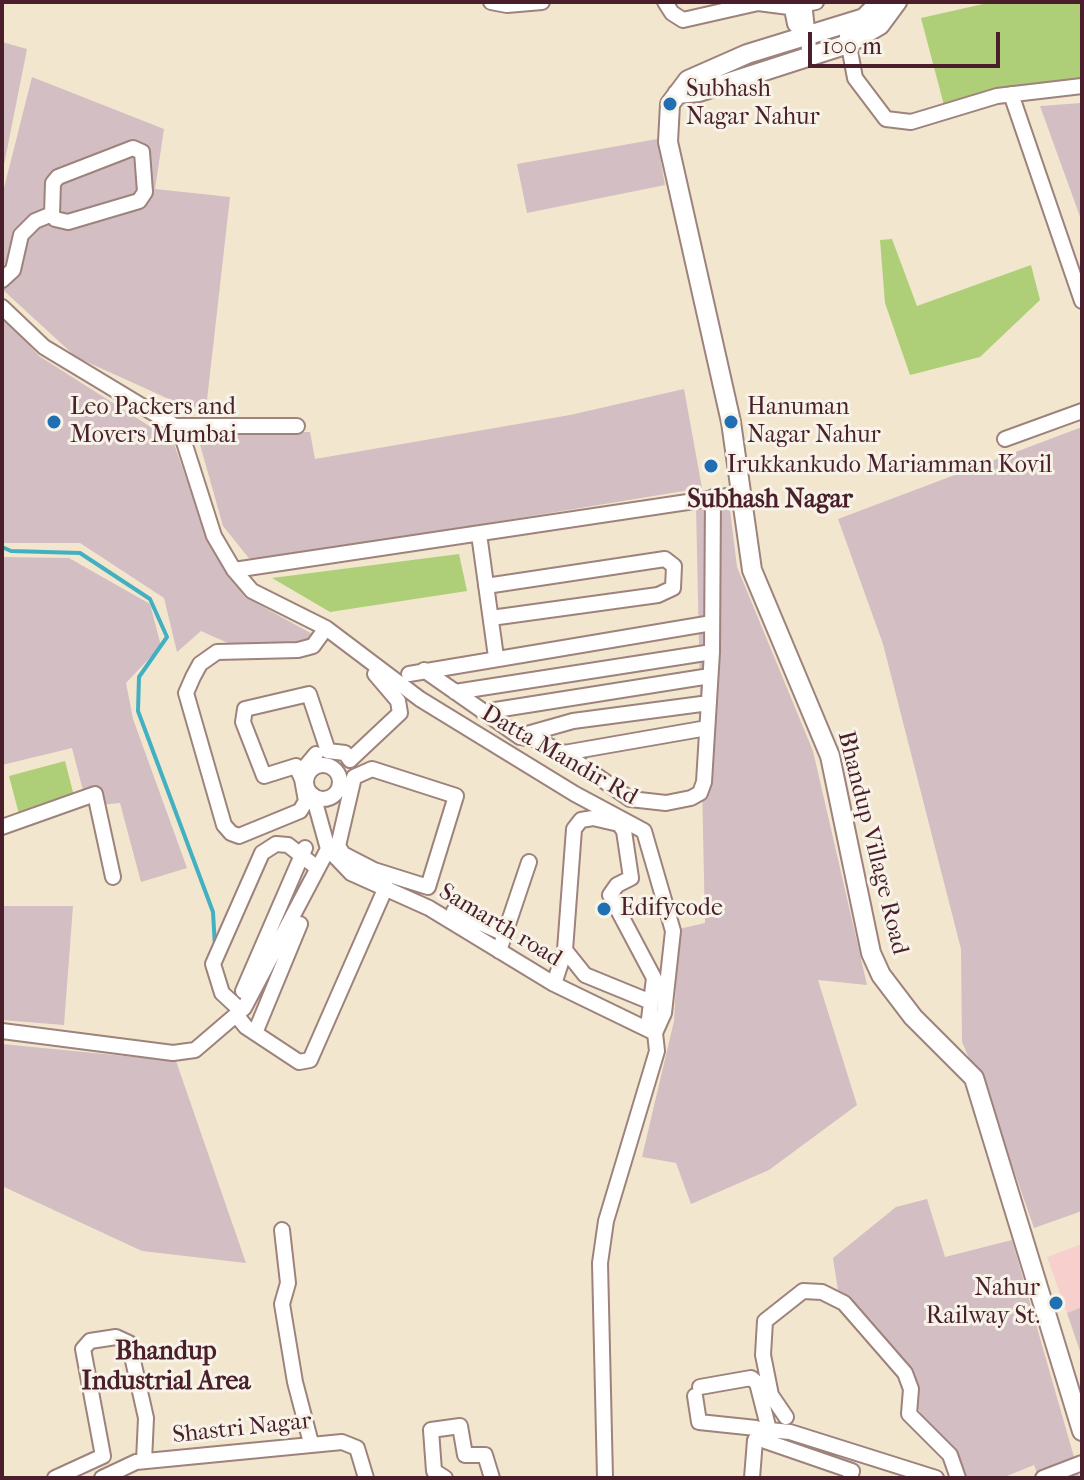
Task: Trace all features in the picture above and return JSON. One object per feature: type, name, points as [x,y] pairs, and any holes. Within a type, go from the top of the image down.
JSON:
[{"type":"street","points":[[491,2],[542,2]]},
{"type":"street","points":[[665,2],[672,13],[683,20],[758,3],[805,9],[795,24],[806,36],[810,58]]},
{"type":"street","points":[[677,94],[699,92],[848,44],[880,25],[897,2]]},
{"type":"street","points":[[677,94],[688,80],[711,67],[846,24],[878,5]]},
{"type":"street","points":[[846,24],[855,78],[886,119],[911,122],[1011,94],[1082,86]]},
{"type":"street","name":"Bhandup Village Road","points":[[677,94],[670,104],[668,142],[731,422],[752,570],[830,756],[871,953],[881,975],[913,1017],[974,1078],[1082,1431]]},
{"type":"street","points":[[1011,94],[1082,301]]},
{"type":"street","points":[[133,148],[142,152],[145,192],[139,201],[68,222],[55,219],[52,214],[53,183],[63,172],[133,148]]},
{"type":"street","points":[[2,280],[13,270],[21,235],[35,221],[52,214]]},
{"type":"street","points":[[2,307],[44,347],[175,426],[297,426]]},
{"type":"street","points":[[1005,439],[1082,411]]},
{"type":"street","name":"Datta Mandir Rd","points":[[175,426],[184,442],[214,536],[234,570],[252,591],[327,634],[420,699],[575,794],[644,831],[673,931],[664,1013],[652,1030],[657,1051],[606,1221],[600,1263],[605,1478]]},
{"type":"street","points":[[234,570],[741,494]]},
{"type":"street","points":[[712,623],[416,672],[455,692],[520,737],[537,740],[564,753],[630,799],[666,803],[700,793],[704,782],[712,652],[713,497]]},
{"type":"street","points":[[479,534],[496,657]]},
{"type":"street","points":[[486,586],[665,559],[674,566],[673,588],[658,595],[491,618]]},
{"type":"street","points":[[2,1031],[173,1053],[195,1050],[234,1014],[328,849],[310,799],[300,773],[296,766],[264,776],[243,722],[245,709],[309,694],[328,751],[342,752],[350,760],[400,713],[398,701],[386,683],[327,634],[313,646],[298,650],[217,652],[200,664],[186,693],[224,825],[239,836],[300,811],[310,799]]},
{"type":"street","points":[[455,692],[712,652]]},
{"type":"street","points":[[483,712],[710,676]]},
{"type":"street","points":[[520,737],[573,721],[709,703]]},
{"type":"street","points":[[564,753],[707,728]]},
{"type":"street","points":[[332,767],[342,752]]},
{"type":"street","points":[[300,773],[316,754]]},
{"type":"street","points":[[321,765],[332,767],[339,776],[337,792],[323,799],[310,799],[308,775],[321,765]]},
{"type":"street","points":[[372,769],[456,796],[451,823],[428,887],[377,879],[343,854],[338,846],[354,777],[372,769]]},
{"type":"street","points":[[2,827],[95,794],[113,877]]},
{"type":"street","points":[[554,984],[565,950],[574,829],[581,820],[593,818],[619,824],[624,831],[631,878],[617,885],[610,895],[652,973],[652,1030]]},
{"type":"street","points":[[316,867],[304,852],[288,845],[276,844],[262,853],[213,964],[222,993],[234,1014],[255,1033],[299,1062],[310,1060],[377,879]]},
{"type":"street","name":"Samarth road","points":[[328,849],[351,873],[377,879],[447,911],[499,951],[554,984],[652,1030]]},
{"type":"street","points":[[255,1033],[289,920],[304,852]]},
{"type":"street","points":[[499,951],[529,862]]},
{"type":"street","points":[[447,911],[505,934]]},
{"type":"street","points":[[565,950],[585,975],[651,1002]]},
{"type":"street","points":[[207,998],[222,993]]},
{"type":"street","points":[[282,1230],[288,1283],[282,1304],[295,1382],[311,1443]]},
{"type":"street","points":[[786,1417],[771,1395],[763,1355],[765,1321],[803,1291],[822,1292],[844,1303],[905,1373],[911,1389],[909,1414],[950,1455],[958,1478]]},
{"type":"street","points":[[55,1478],[103,1456],[83,1349],[90,1341],[116,1337],[129,1343],[146,1418],[144,1461]]},
{"type":"street","points":[[856,1453],[851,1474],[765,1441],[765,1432],[755,1380],[747,1378],[698,1392],[699,1422],[756,1428],[765,1432],[790,1432],[936,1478]]},
{"type":"street","points":[[445,1478],[434,1471],[430,1433],[435,1427],[460,1426],[465,1455],[485,1455],[492,1478]]},
{"type":"street","points":[[752,1478],[755,1440],[765,1432]]},
{"type":"street","name":"Shastri Nagar","points":[[102,1478],[144,1461],[342,1442],[357,1448],[366,1478]]},
{"type":"street","points":[[1043,1478],[1082,1463]]},
{"type":"shaded area","points":[[2,42],[27,49],[2,175]]},
{"type":"shaded area","points":[[32,77],[164,129],[155,189],[230,197],[206,409],[180,404],[76,357],[2,289],[2,196]]},
{"type":"shaded area","points":[[1082,103],[1082,222],[1040,106]]},
{"type":"shaded area","points":[[657,139],[665,185],[527,213],[517,164]]},
{"type":"shaded area","points":[[2,315],[39,356],[173,441],[210,546],[245,597],[316,636],[307,646],[246,651],[201,631],[177,652],[164,598],[80,543],[2,543]]},
{"type":"shaded area","points":[[684,389],[702,488],[252,562],[223,526],[199,441],[199,433],[310,432],[315,459],[570,415]]},
{"type":"shaded area","points":[[1082,427],[1082,1211],[1034,1228],[998,1125],[962,1042],[961,949],[883,644],[838,519]]},
{"type":"shaded area","points":[[729,502],[737,567],[813,751],[867,985],[818,980],[857,1105],[769,1170],[691,1204],[676,1163],[642,1157],[674,1021],[679,929],[705,923],[696,506]]},
{"type":"shaded area","points":[[2,557],[69,558],[150,604],[161,646],[126,683],[133,719],[187,868],[141,882],[120,803],[87,806],[72,748],[2,765]]},
{"type":"shaded area","points":[[2,906],[73,906],[64,1025],[2,1020]]},
{"type":"shaded area","points":[[2,1044],[176,1061],[246,1263],[142,1251],[2,1186]]},
{"type":"shaded area","points":[[927,1199],[945,1257],[1012,1240],[1080,1478],[1039,1478],[1034,1465],[1002,1478],[960,1478],[893,1368],[841,1310],[833,1258],[896,1207]]},
{"type":"shaded area","points":[[1082,1244],[1082,1307],[1067,1313],[1047,1257]]},
{"type":"shaded area","points":[[1082,1307],[1082,1357],[1067,1313]]},
{"type":"green space","points":[[992,2],[1082,2],[1082,81],[945,109],[921,18]]},
{"type":"green space","points":[[892,239],[917,306],[1031,265],[1040,300],[980,357],[910,375],[885,303],[880,240]]},
{"type":"green space","points":[[459,554],[467,591],[330,612],[272,578]]},
{"type":"green space","points":[[65,761],[76,804],[20,818],[9,776]]},
{"type":"waterway","points":[[2,547],[11,551],[80,553],[150,599],[167,637],[139,677],[138,711],[213,912],[215,947]]},
{"type":"place","name":"Subhash Nagar Nahur","points":[[670,104]]},
{"type":"place","name":"Leo Packers and Movers Mumbai","points":[[54,422]]},
{"type":"place","name":"Hanuman Nagar Nahur","points":[[731,422]]},
{"type":"place","name":"Irukkankudo Mariamman Kovil","points":[[711,466]]},
{"type":"place","name":"Edifycode","points":[[604,909]]},
{"type":"place","name":"Nahur Railway St.","points":[[1056,1303]]},
{"type":"district","name":"Subhash Nagar","points":[[770,501]]},
{"type":"district","name":"Bhandup Industrial Area","points":[[166,1368]]}]
